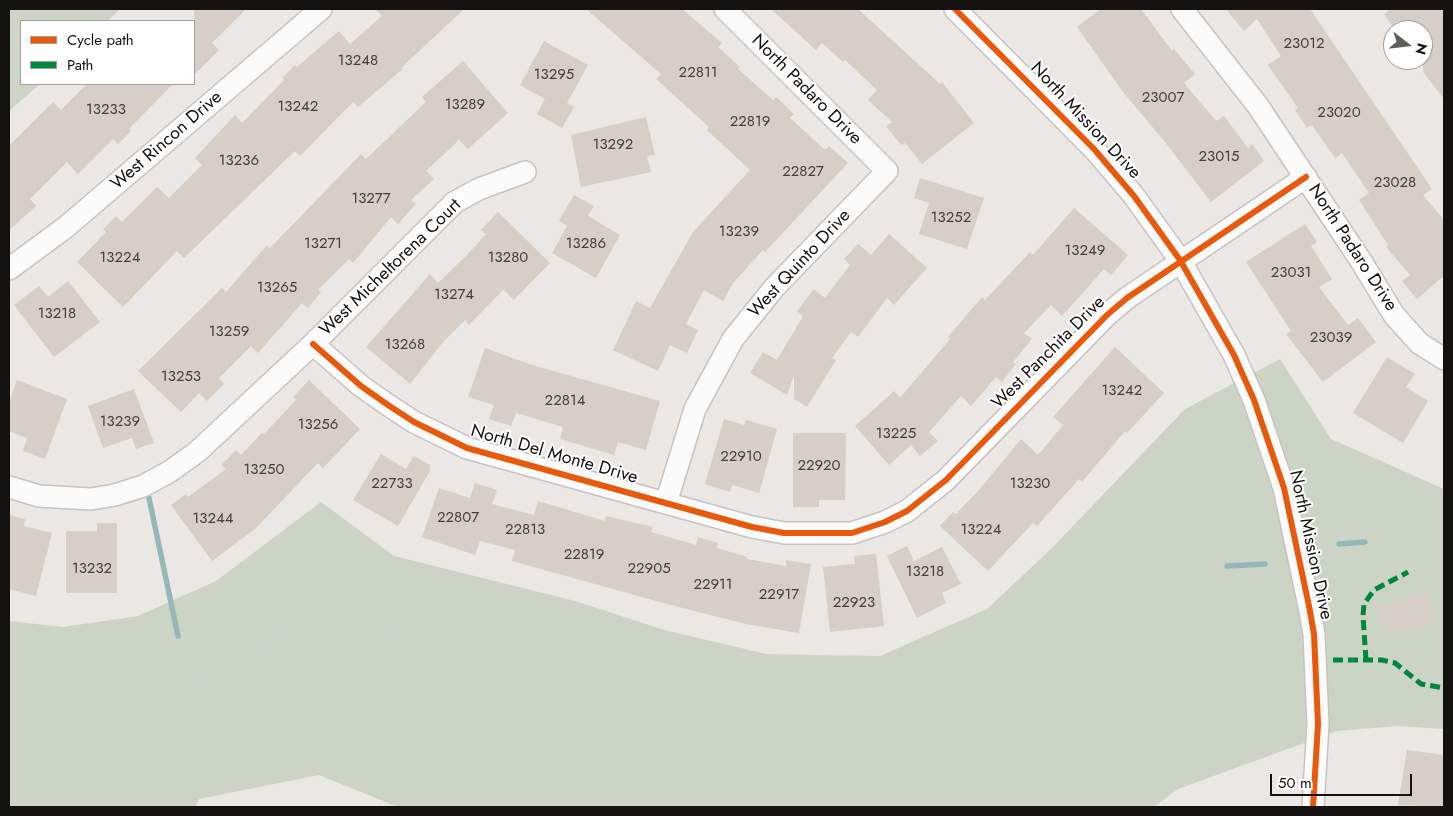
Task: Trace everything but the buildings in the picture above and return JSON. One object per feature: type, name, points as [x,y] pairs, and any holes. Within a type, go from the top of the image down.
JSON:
[{"type":"street","name":"West Rincon Drive","points":[[9,269],[66,227],[321,9]]},
{"type":"street","name":"North Padaro Drive","points":[[726,9],[888,172]]},
{"type":"street","name":"North Mission Drive","points":[[955,9],[1094,149],[1134,196],[1180,260],[1234,355],[1254,400],[1286,497],[1314,634],[1318,724],[1313,807]]},
{"type":"street","name":"North Padaro Drive","points":[[1182,9],[1258,106],[1306,177],[1394,315],[1419,343],[1443,359]]},
{"type":"street","name":"West Micheltorena Court","points":[[9,487],[39,496],[75,499],[115,495],[144,486],[197,452],[313,344],[455,202],[479,189],[525,172]]},
{"type":"street","name":"West Quinto Drive","points":[[666,503],[695,409],[733,340],[774,288],[888,172]]},
{"type":"street","name":"West Panchita Drive","points":[[813,534],[852,533],[885,522],[907,511],[946,480],[1108,315],[1180,260],[1306,177]]},
{"type":"street","name":"North Del Monte Drive","points":[[313,344],[361,386],[388,405],[414,422],[467,448],[501,459],[752,526],[784,533],[813,534]]},
{"type":"path","points":[[67,20],[78,9]]},
{"type":"path","points":[[9,57],[20,51]]},
{"type":"path","points":[[9,696],[42,715],[59,720],[75,723],[93,720],[116,714],[176,690],[241,669],[258,656],[290,623],[303,614],[325,611],[335,612],[388,628],[401,637],[408,647],[415,674],[413,694],[398,737],[396,756],[401,776],[407,787],[420,796],[449,807]]},
{"type":"path","points":[[1113,807],[1155,774],[1169,768],[1203,761],[1234,744],[1252,727],[1274,681],[1285,671],[1296,665]]},
{"type":"shaded area","points":[[9,9],[120,9],[108,20],[20,20],[20,85],[39,85],[9,111]]},
{"type":"shaded area","points":[[1280,359],[1331,439],[1444,489],[1444,729],[1398,726],[1337,731],[1178,789],[1154,807],[398,807],[319,775],[199,799],[195,807],[9,807],[9,621],[63,627],[138,616],[216,581],[321,502],[394,556],[575,601],[664,630],[766,654],[880,656],[987,609],[1052,548],[1185,409]]},
{"type":"waterway","points":[[149,498],[178,636]]},
{"type":"waterway","points":[[1339,544],[1365,542]]},
{"type":"waterway","points":[[1227,566],[1265,564]]},
{"type":"marked path","points":[[1366,660],[1364,604],[1374,590],[1408,572]]},
{"type":"marked path","points":[[1333,660],[1382,660],[1395,663],[1421,684],[1444,688]]},
{"type":"cycle path","points":[[955,9],[1094,149],[1134,196],[1180,260],[1234,355],[1254,400],[1284,488],[1314,634],[1318,724],[1313,807]]},
{"type":"cycle path","points":[[313,344],[361,386],[388,405],[414,422],[467,448],[752,527],[784,533],[852,533],[885,522],[907,511],[946,480],[1107,315],[1127,298],[1306,177]]}]
